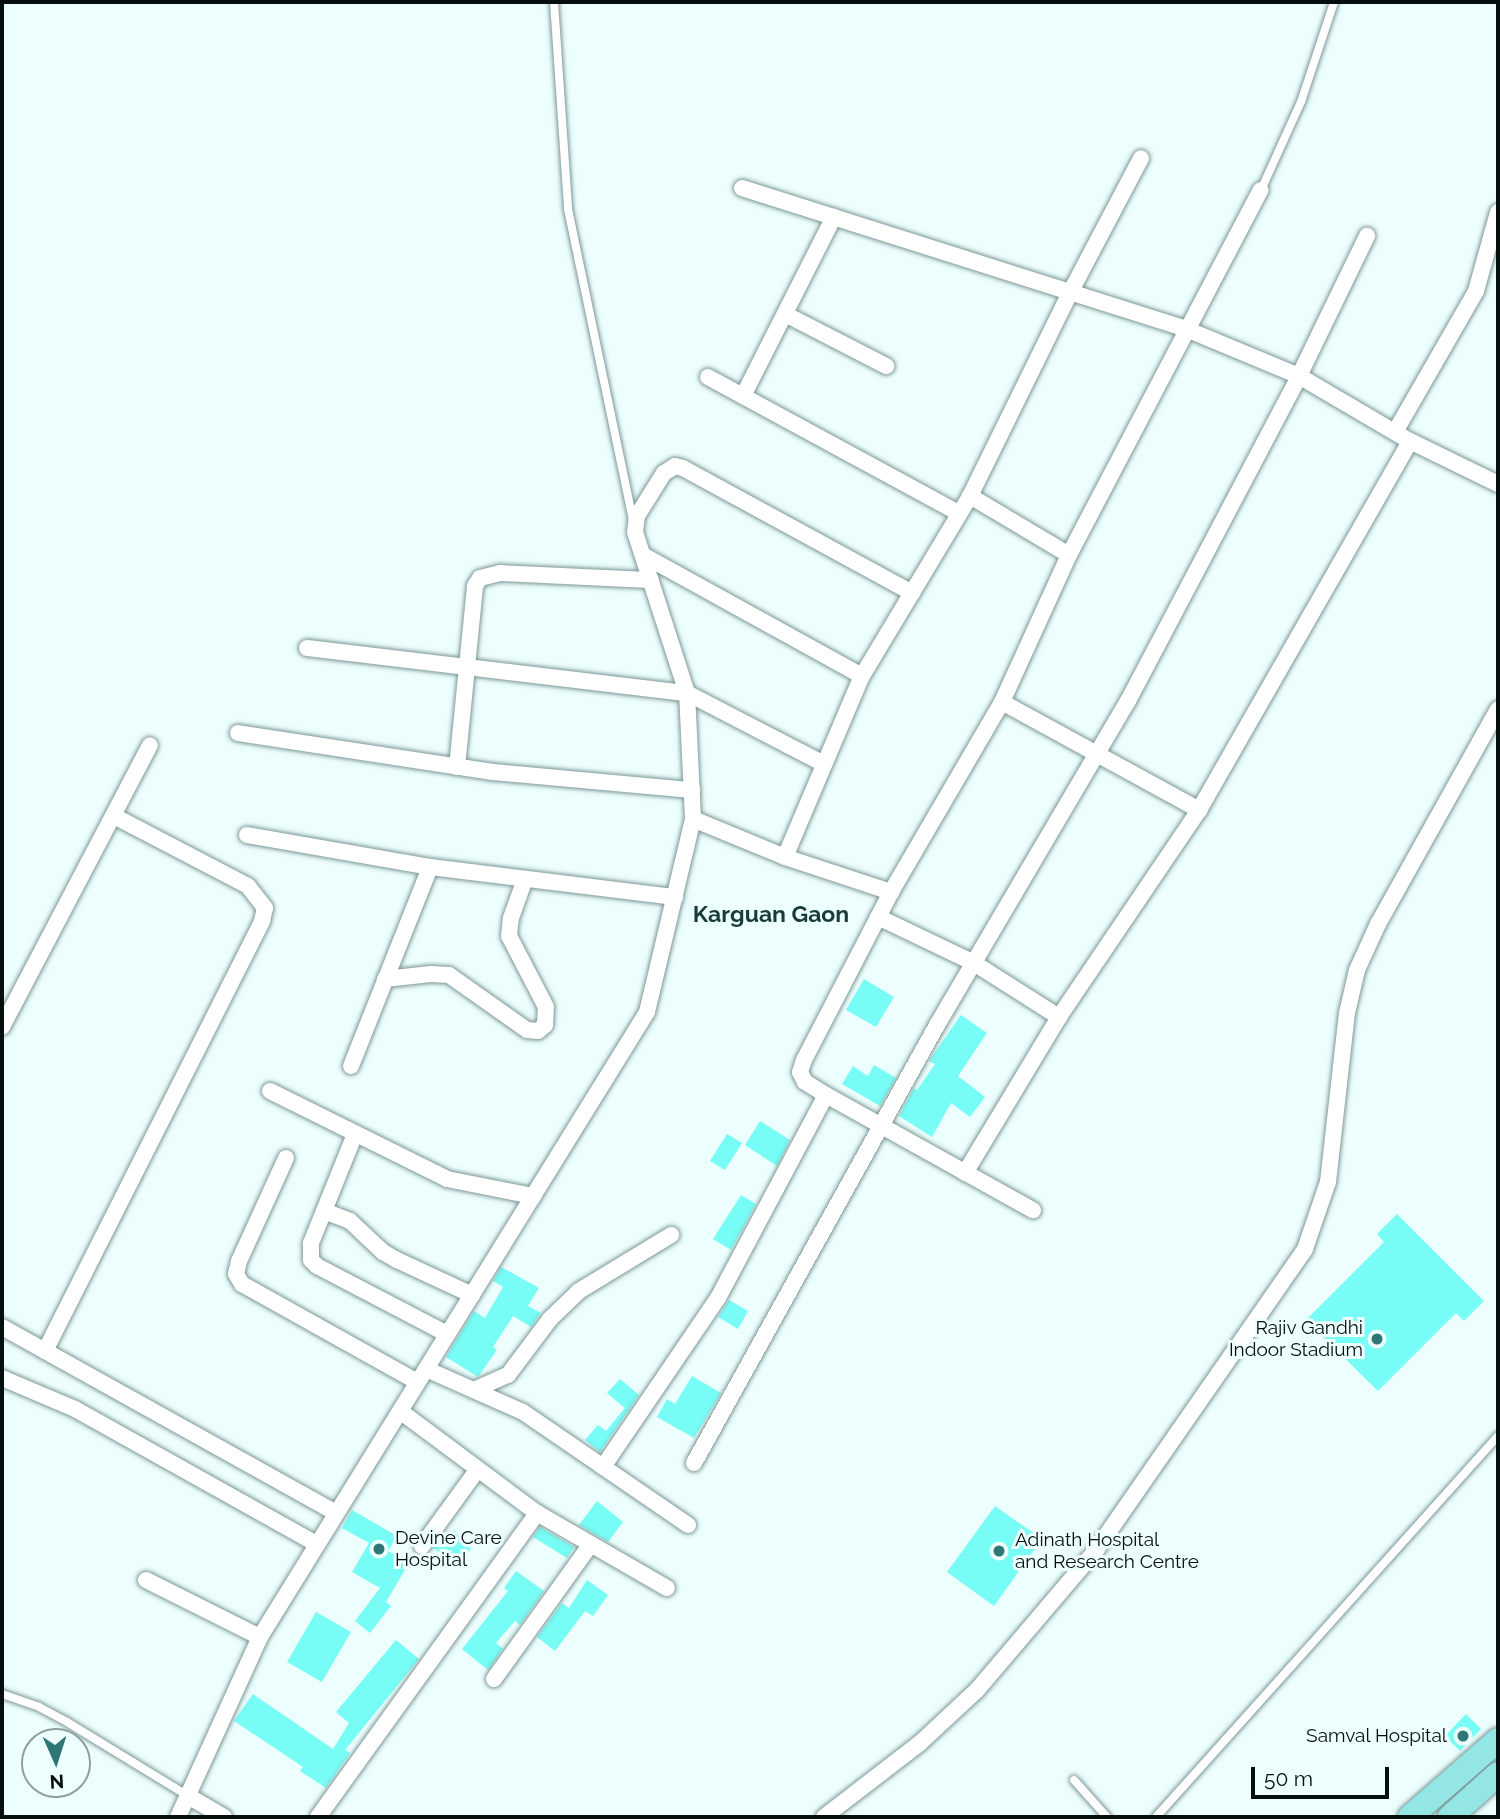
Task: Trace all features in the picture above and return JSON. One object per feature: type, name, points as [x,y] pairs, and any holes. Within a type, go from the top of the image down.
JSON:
[{"type":"main road","points":[[1410,1817],[1498,1740]]},
{"type":"main road","points":[[1450,1817],[1498,1774]]},
{"type":"street","points":[[785,857],[862,676],[970,496],[1071,291],[1141,158]]},
{"type":"street","points":[[742,188],[1186,329],[1299,376],[1410,441],[1498,484]]},
{"type":"street","points":[[1033,1210],[826,1096],[805,1082],[800,1072],[891,891],[1002,702],[1069,555],[1261,190]]},
{"type":"street","points":[[1395,432],[1476,291],[1498,212]]},
{"type":"street","points":[[743,396],[834,217]]},
{"type":"street","points":[[694,1463],[880,1127],[1098,755],[1299,376],[1367,236]]},
{"type":"street","points":[[785,314],[886,366]]},
{"type":"street","points":[[708,377],[958,513]]},
{"type":"street","points":[[965,1172],[1059,1017],[1199,810],[1410,441]]},
{"type":"street","points":[[178,1817],[260,1637],[647,1012],[693,819],[687,693],[634,524],[664,473],[675,466],[912,593]]},
{"type":"street","points":[[970,496],[1069,555]]},
{"type":"street","points":[[643,555],[862,676]]},
{"type":"street","points":[[457,767],[475,586],[480,578],[490,573],[651,580]]},
{"type":"street","points":[[307,648],[687,693],[824,764]]},
{"type":"street","points":[[1002,702],[1199,810]]},
{"type":"street","points":[[824,1817],[920,1743],[977,1690],[1096,1550],[1305,1249],[1328,1182],[1347,1013],[1357,970],[1378,924],[1498,709]]},
{"type":"street","points":[[238,733],[457,767],[692,790]]},
{"type":"street","points":[[2,1027],[150,745]]},
{"type":"street","points":[[45,1352],[262,921],[265,908],[248,886],[114,816]]},
{"type":"street","points":[[693,819],[785,857],[891,891]]},
{"type":"street","points":[[247,835],[430,867],[675,897]]},
{"type":"street","points":[[351,1066],[430,867]]},
{"type":"street","points":[[385,979],[431,974],[449,975],[527,1030],[538,1031],[545,1025],[546,1007],[509,936],[511,918],[525,879]]},
{"type":"street","points":[[878,917],[974,963],[1059,1017]]},
{"type":"street","points":[[270,1091],[447,1180],[533,1196]]},
{"type":"street","points":[[603,1467],[718,1298],[826,1096]]},
{"type":"street","points":[[355,1134],[311,1243],[311,1260],[317,1266],[447,1334]]},
{"type":"street","points":[[286,1158],[239,1261],[236,1274],[242,1284],[422,1376],[476,1390],[523,1412],[688,1525]]},
{"type":"street","points":[[324,1211],[350,1221],[383,1252],[397,1260],[472,1295]]},
{"type":"street","points":[[476,1390],[508,1375],[550,1319],[579,1291],[671,1235]]},
{"type":"street","points":[[2,1327],[336,1513]]},
{"type":"street","points":[[2,1378],[75,1409],[317,1544]]},
{"type":"street","points":[[400,1410],[537,1513],[667,1588]]},
{"type":"street","points":[[422,1546],[478,1469]]},
{"type":"street","points":[[318,1817],[537,1513]]},
{"type":"street","points":[[494,1679],[591,1544]]},
{"type":"street","points":[[146,1580],[260,1637]]},
{"type":"street","points":[[188,1796],[224,1817]]},
{"type":"lane","points":[[554,2],[568,209],[634,524]]},
{"type":"lane","points":[[1261,190],[1301,102],[1335,2]]},
{"type":"lane","points":[[1156,1817],[1498,1436]]},
{"type":"lane","points":[[2,1694],[39,1707],[188,1796]]},
{"type":"lane","points":[[1074,1780],[1107,1817]]},
{"type":"building","points":[[864,979],[894,997],[876,1027],[846,1010]]},
{"type":"building","points":[[961,1015],[987,1033],[958,1076],[985,1097],[970,1117],[951,1103],[932,1137],[899,1116],[914,1088],[917,1090],[935,1064],[929,1061]]},
{"type":"building","points":[[874,1065],[896,1078],[880,1106],[842,1084],[853,1066],[868,1076]]},
{"type":"building","points":[[760,1121],[790,1140],[777,1166],[745,1145]]},
{"type":"building","points":[[727,1134],[742,1143],[725,1170],[710,1161]]},
{"type":"building","points":[[741,1195],[756,1204],[731,1250],[713,1239]]},
{"type":"building","points":[[1397,1214],[1484,1301],[1464,1321],[1456,1313],[1378,1391],[1306,1320],[1384,1242],[1377,1234]]},
{"type":"building","points":[[501,1267],[539,1288],[528,1306],[541,1313],[531,1327],[513,1316],[493,1347],[497,1350],[478,1377],[446,1357],[474,1311],[485,1318],[503,1287],[493,1281]]},
{"type":"building","points":[[729,1300],[748,1311],[738,1329],[718,1317]]},
{"type":"building","points":[[692,1376],[721,1393],[694,1438],[657,1417],[667,1399],[675,1404]]},
{"type":"building","points":[[620,1379],[639,1395],[600,1452],[585,1440],[598,1425],[606,1431],[625,1408],[607,1393]]},
{"type":"building","points":[[597,1501],[623,1522],[608,1542],[579,1525]]},
{"type":"building","points":[[995,1506],[1042,1539],[994,1606],[947,1572]]},
{"type":"building","points":[[352,1510],[397,1536],[388,1551],[409,1563],[386,1602],[391,1606],[370,1633],[355,1621],[380,1588],[352,1572],[369,1543],[342,1528]]},
{"type":"building","points":[[540,1527],[574,1547],[567,1558],[533,1537]]},
{"type":"building","points":[[454,1530],[471,1549],[456,1563],[433,1548]]},
{"type":"building","points":[[516,1571],[544,1591],[520,1625],[515,1621],[496,1643],[503,1649],[488,1670],[462,1649],[508,1591],[504,1588]]},
{"type":"building","points":[[587,1580],[608,1595],[593,1616],[585,1611],[555,1651],[537,1637],[562,1603],[569,1608]]},
{"type":"building","points":[[316,1612],[351,1632],[322,1682],[287,1662]]},
{"type":"building","points":[[396,1640],[419,1659],[345,1750],[350,1753],[326,1788],[300,1771],[303,1767],[234,1721],[253,1694],[333,1749],[349,1723],[336,1712]]},
{"type":"building","points":[[1466,1714],[1481,1729],[1460,1751],[1445,1736]]},
{"type":"place","name":"Rajiv Gandhi Indoor Stadium","points":[[1377,1339]]},
{"type":"place","name":"Devine Care Hospital","points":[[379,1549]]},
{"type":"place","name":"Adinath Hospital and Research Centre","points":[[999,1551]]},
{"type":"place","name":"Samval Hospital","points":[[1463,1736]]},
{"type":"district","name":"Karguan Gaon","points":[[771,914]]}]
